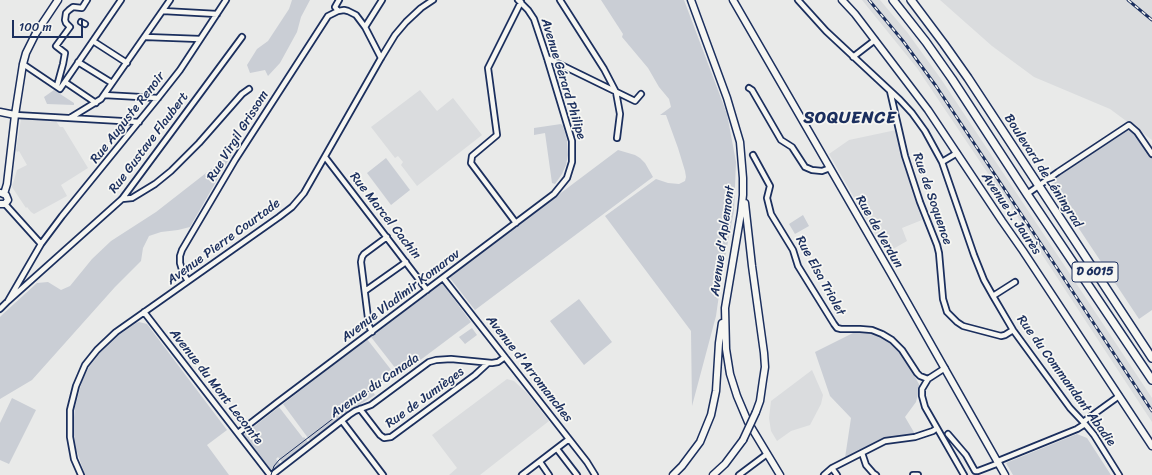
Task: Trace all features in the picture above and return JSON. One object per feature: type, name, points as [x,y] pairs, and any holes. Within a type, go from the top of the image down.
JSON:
[{"type":"main road","name":"Boulevard de Léningrad","points":[[893,0],[926,42],[989,134],[1027,194],[1152,380]]},
{"type":"main road","name":"Boulevard de Léningrad","points":[[911,0],[964,72],[1152,358]]},
{"type":"street","points":[[41,244],[3,204],[8,198],[2,194],[7,184],[15,115],[26,53],[36,33],[58,0]]},
{"type":"street","points":[[56,86],[65,53],[56,46],[70,28],[65,20],[66,13],[73,7],[82,8],[88,0]]},
{"type":"street","points":[[23,64],[60,88],[121,0]]},
{"type":"street","points":[[70,118],[101,99],[146,37],[170,0]]},
{"type":"street","name":"Rue Auguste Renoir","points":[[8,301],[41,244],[180,70],[226,0]]},
{"type":"street","points":[[339,0],[335,7],[338,10],[348,11],[356,15],[365,28],[380,58]]},
{"type":"street","points":[[365,28],[382,0]]},
{"type":"street","points":[[380,58],[395,35],[406,22],[421,8],[433,0]]},
{"type":"street","points":[[560,0],[604,69],[616,92],[620,114],[617,138]]},
{"type":"street","name":"Avenue d'Aplemont","points":[[691,0],[700,28],[727,98],[740,142],[743,195],[725,308],[726,349],[730,374],[748,422],[780,475]]},
{"type":"street","name":"Rue de Verdun","points":[[733,0],[1005,475]]},
{"type":"street","name":"Rue du Commandant Abadie","points":[[798,0],[826,31],[912,113],[942,162],[974,255],[984,280],[993,296],[1013,330],[1070,408],[1084,423],[1102,447],[1119,475]]},
{"type":"street","name":"Avenue J. Jaurès","points":[[842,0],[855,14],[928,110],[1023,250],[1119,396],[1149,436],[1152,446]]},
{"type":"street","points":[[516,223],[472,166],[471,162],[472,156],[496,136],[488,68],[520,1]]},
{"type":"street","name":"Avenue Gérard Philipe","points":[[520,1],[534,19],[572,141],[572,162],[570,170]]},
{"type":"street","name":"Rue Virgil Grissom","points":[[188,281],[183,274],[180,264],[182,250],[235,160],[320,28],[328,16],[338,10]]},
{"type":"street","points":[[163,11],[217,14]]},
{"type":"street","points":[[146,37],[200,39]]},
{"type":"street","name":"Rue Gustave Flaubert","points":[[8,301],[122,199],[242,37]]},
{"type":"street","points":[[853,57],[875,40]]},
{"type":"street","points":[[93,41],[127,63]]},
{"type":"street","name":"Avenue Pierre Courtade","points":[[81,475],[74,459],[70,437],[70,410],[76,386],[85,365],[97,350],[116,332],[292,207],[304,193],[380,58]]},
{"type":"street","points":[[547,58],[635,101],[641,94]]},
{"type":"street","points":[[78,62],[112,83]]},
{"type":"street","points":[[65,82],[96,103]]},
{"type":"street","points":[[749,88],[752,90],[781,140],[792,147],[805,167],[812,170],[822,171],[830,168]]},
{"type":"street","points":[[122,199],[132,198],[155,184],[198,143],[242,94],[249,89]]},
{"type":"street","name":"Rue de Soquence","points":[[890,91],[905,156],[920,202],[937,245],[943,299],[947,312],[963,326],[1001,336],[1005,336],[1013,330]]},
{"type":"street","points":[[104,95],[158,98]]},
{"type":"street","points":[[0,112],[15,115],[138,122]]},
{"type":"street","points":[[1027,194],[1129,125],[1137,132],[1152,154]]},
{"type":"street","points":[[942,162],[957,153]]},
{"type":"street","name":"Rue Elsa Triolet","points":[[753,155],[770,186],[767,198],[771,214],[793,250],[798,266],[837,328],[872,330],[882,334],[892,340],[902,350],[920,376],[928,379]]},
{"type":"street","name":"Rue Marcel Cachin","points":[[325,157],[427,290]]},
{"type":"street","name":"Avenue Vladimir Komarov","points":[[238,433],[554,194],[567,178],[570,170]]},
{"type":"street","points":[[713,475],[725,464],[743,440],[760,401],[764,380],[764,353],[743,195]]},
{"type":"street","points":[[372,332],[369,326],[361,262],[364,254],[387,237]]},
{"type":"street","points":[[365,291],[406,262]]},
{"type":"street","name":"Avenue d'Arromanches","points":[[443,278],[570,439],[595,475]]},
{"type":"street","points":[[993,296],[1015,282]]},
{"type":"street","points":[[0,309],[8,301]]},
{"type":"street","points":[[673,475],[682,466],[700,442],[711,415],[716,391],[719,343],[725,308]]},
{"type":"street","name":"Avenue du Mont Lecomte","points":[[144,312],[271,475]]},
{"type":"street","name":"Avenue du Canada","points":[[271,475],[342,421],[360,409],[371,405],[429,362],[451,359],[488,363],[498,362],[505,357]]},
{"type":"street","name":"Rue de Jumièges","points":[[360,409],[380,436],[384,438],[391,438],[488,363]]},
{"type":"street","points":[[945,368],[928,379],[924,384],[922,390],[923,401],[964,475]]},
{"type":"street","points":[[948,434],[966,456],[975,471],[978,472],[998,462],[1077,429],[1119,396]]},
{"type":"street","points":[[342,421],[383,475]]},
{"type":"street","points":[[824,475],[832,468],[885,441],[916,437],[937,428]]},
{"type":"street","points":[[522,475],[570,439]]},
{"type":"street","points":[[557,449],[577,475]]},
{"type":"street","points":[[862,453],[869,470],[876,475]]},
{"type":"street","points":[[739,475],[767,454]]},
{"type":"street","points":[[540,462],[549,475]]},
{"type":"street","points":[[832,468],[837,475]]},
{"type":"street","points":[[913,475],[918,475]]},
{"type":"shaded area","points":[[292,0],[310,0],[301,17],[297,32],[280,63],[268,76],[265,70],[250,73],[247,65],[257,49],[268,41],[289,9]]},
{"type":"shaded area","points":[[601,0],[684,0],[727,114],[736,162],[734,211],[723,267],[716,316],[692,406],[691,331],[605,216],[656,179],[668,183],[679,184],[685,181],[685,171],[666,115],[660,115],[671,107],[669,99],[659,87],[648,68],[622,37],[623,34]]},
{"type":"shaded area","points":[[862,0],[880,0],[907,32],[941,79],[1152,398],[1152,422],[917,68]]},
{"type":"shaded area","points":[[940,0],[1152,0],[1152,140],[1110,109],[1034,77],[992,46]]},
{"type":"shaded area","points":[[54,90],[74,103],[74,105],[47,104],[44,97]]},
{"type":"shaded area","points":[[420,90],[437,111],[453,98],[482,135],[417,186],[401,165],[403,162],[398,156],[395,158],[371,127]]},
{"type":"shaded area","points":[[21,119],[56,121],[60,127],[63,127],[88,168],[61,185],[67,196],[34,214],[27,207],[26,208],[12,187],[17,170],[27,165],[19,151],[17,152],[16,150]]},
{"type":"shaded area","points":[[561,124],[567,140],[568,155],[562,174],[555,184],[552,183],[545,133],[534,135],[534,128]]},
{"type":"shaded area","points":[[1132,126],[1152,157],[1152,310],[1139,319],[1048,182]]},
{"type":"shaded area","points":[[896,130],[907,174],[922,220],[902,228],[907,241],[886,253],[829,154],[849,140]]},
{"type":"shaded area","points":[[618,150],[640,158],[645,163],[653,177],[475,310],[449,277]]},
{"type":"shaded area","points":[[233,152],[190,227],[161,232],[149,236],[143,248],[141,261],[115,287],[32,380],[0,399],[0,317],[37,283],[48,282],[61,290],[70,286],[92,259],[111,241],[156,212]]},
{"type":"shaded area","points":[[386,158],[410,190],[391,205],[367,173]]},
{"type":"shaded area","points":[[803,215],[809,226],[795,234],[789,224]]},
{"type":"shaded area","points":[[442,283],[471,322],[411,367],[407,361],[396,369],[371,337]]},
{"type":"shaded area","points":[[579,299],[612,342],[584,365],[550,321]]},
{"type":"shaded area","points":[[139,322],[147,324],[227,430],[207,445],[229,475],[85,475],[76,449],[73,428],[75,407],[82,381],[89,367],[99,354],[119,335]]},
{"type":"shaded area","points":[[472,328],[477,335],[465,344],[459,337]]},
{"type":"shaded area","points":[[857,331],[873,332],[886,338],[904,357],[920,386],[916,402],[905,417],[915,434],[886,438],[845,458],[851,418],[830,396],[815,352]]},
{"type":"shaded area","points":[[367,339],[392,371],[370,388],[375,395],[356,407],[311,442],[283,404]]},
{"type":"shaded area","points":[[812,370],[823,395],[821,404],[810,425],[791,431],[777,441],[771,431],[769,418],[771,401]]},
{"type":"shaded area","points":[[507,379],[514,381],[527,393],[549,421],[480,475],[449,475],[457,468],[432,435]]},
{"type":"shaded area","points":[[12,398],[36,410],[9,464],[0,460],[0,423]]},
{"type":"shaded area","points":[[279,407],[303,438],[304,437],[309,443],[283,463],[278,457],[276,459],[281,465],[271,471],[243,435]]},
{"type":"shaded area","points":[[1077,434],[1087,438],[1111,475],[1013,475],[1006,463]]},
{"type":"tram line","points":[[271,475],[274,466],[279,460],[407,362]]},
{"type":"railway","points":[[869,0],[903,41],[936,86],[1152,411]]},
{"type":"railway","points":[[1128,0],[1152,20]]},
{"type":"district","name":"SOQUENCE","points":[[850,119]]}]
